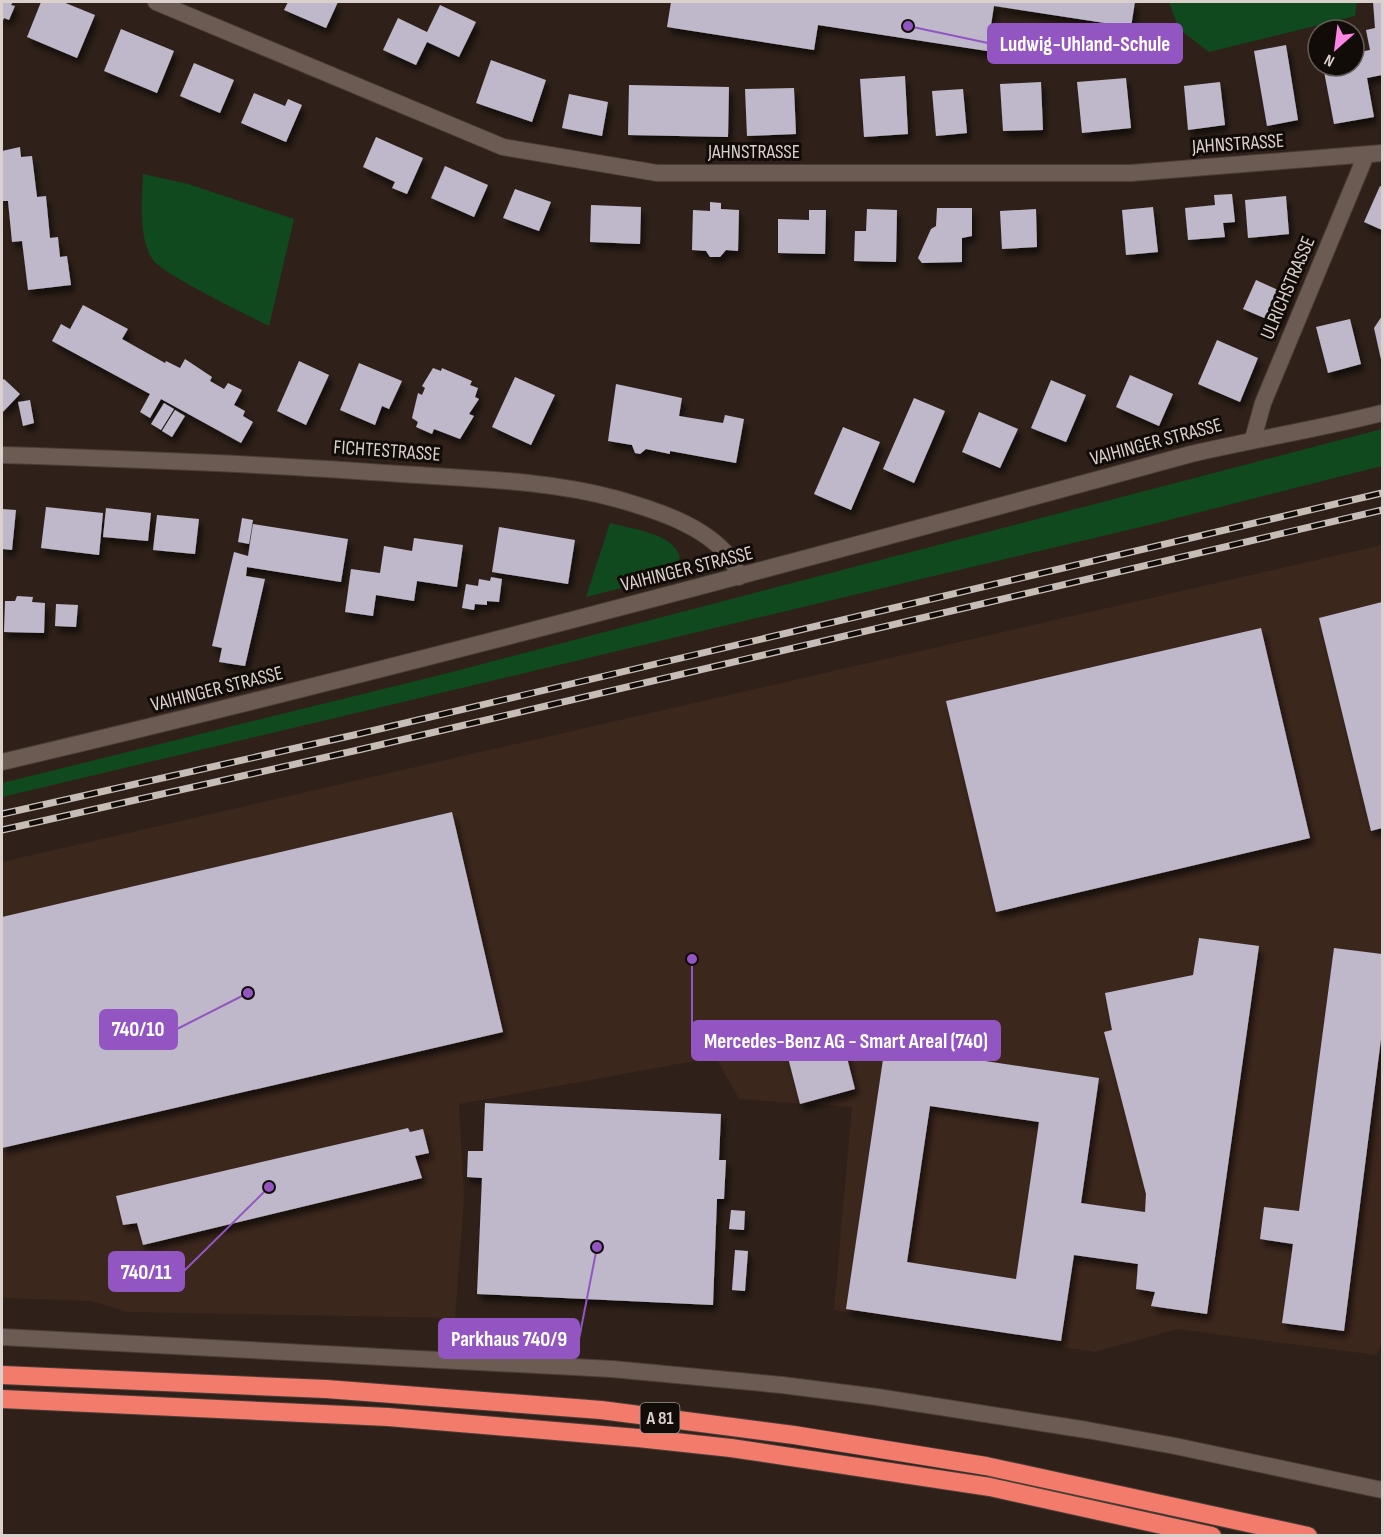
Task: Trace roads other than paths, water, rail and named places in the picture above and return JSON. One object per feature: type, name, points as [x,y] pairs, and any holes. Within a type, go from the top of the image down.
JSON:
[{"type":"highway","name":"A 81","points":[[2,1375],[326,1389],[602,1410],[794,1435],[986,1466],[1308,1536]]},
{"type":"highway","name":"A 81","points":[[2,1399],[388,1417],[731,1448],[990,1487],[1212,1536]]},
{"type":"street","name":"JAHNSTRASSE","points":[[156,2],[503,147],[657,173],[1131,173],[1374,154]]},
{"type":"street","name":"ULRICHSTRASSE","points":[[1253,439],[1263,404],[1374,154]]},
{"type":"street","name":"VAIHINGER STRASSE","points":[[2,762],[192,717],[739,577],[1253,439],[1302,433],[1383,413]]},
{"type":"street","name":"FICHTESTRASSE","points":[[2,455],[247,463],[470,478],[565,489],[616,499],[663,514],[695,530],[731,558],[739,577]]},
{"type":"street","points":[[2,1337],[612,1369],[782,1385],[877,1397],[1076,1428],[1175,1446],[1383,1490]]},
{"type":"railway","points":[[2,814],[354,735],[1382,493]]},
{"type":"railway","points":[[2,830],[358,750],[1382,510]]},
{"type":"place","name":"Ludwig-Uhland-Schule","points":[[908,26]]},
{"type":"place","name":"Mercedes-Benz AG - Smart Areal (740)","points":[[692,959]]},
{"type":"place","name":"740/10","points":[[248,993]]},
{"type":"place","name":"740/11","points":[[269,1187]]},
{"type":"place","name":"Parkhaus 740/9","points":[[597,1247]]}]
